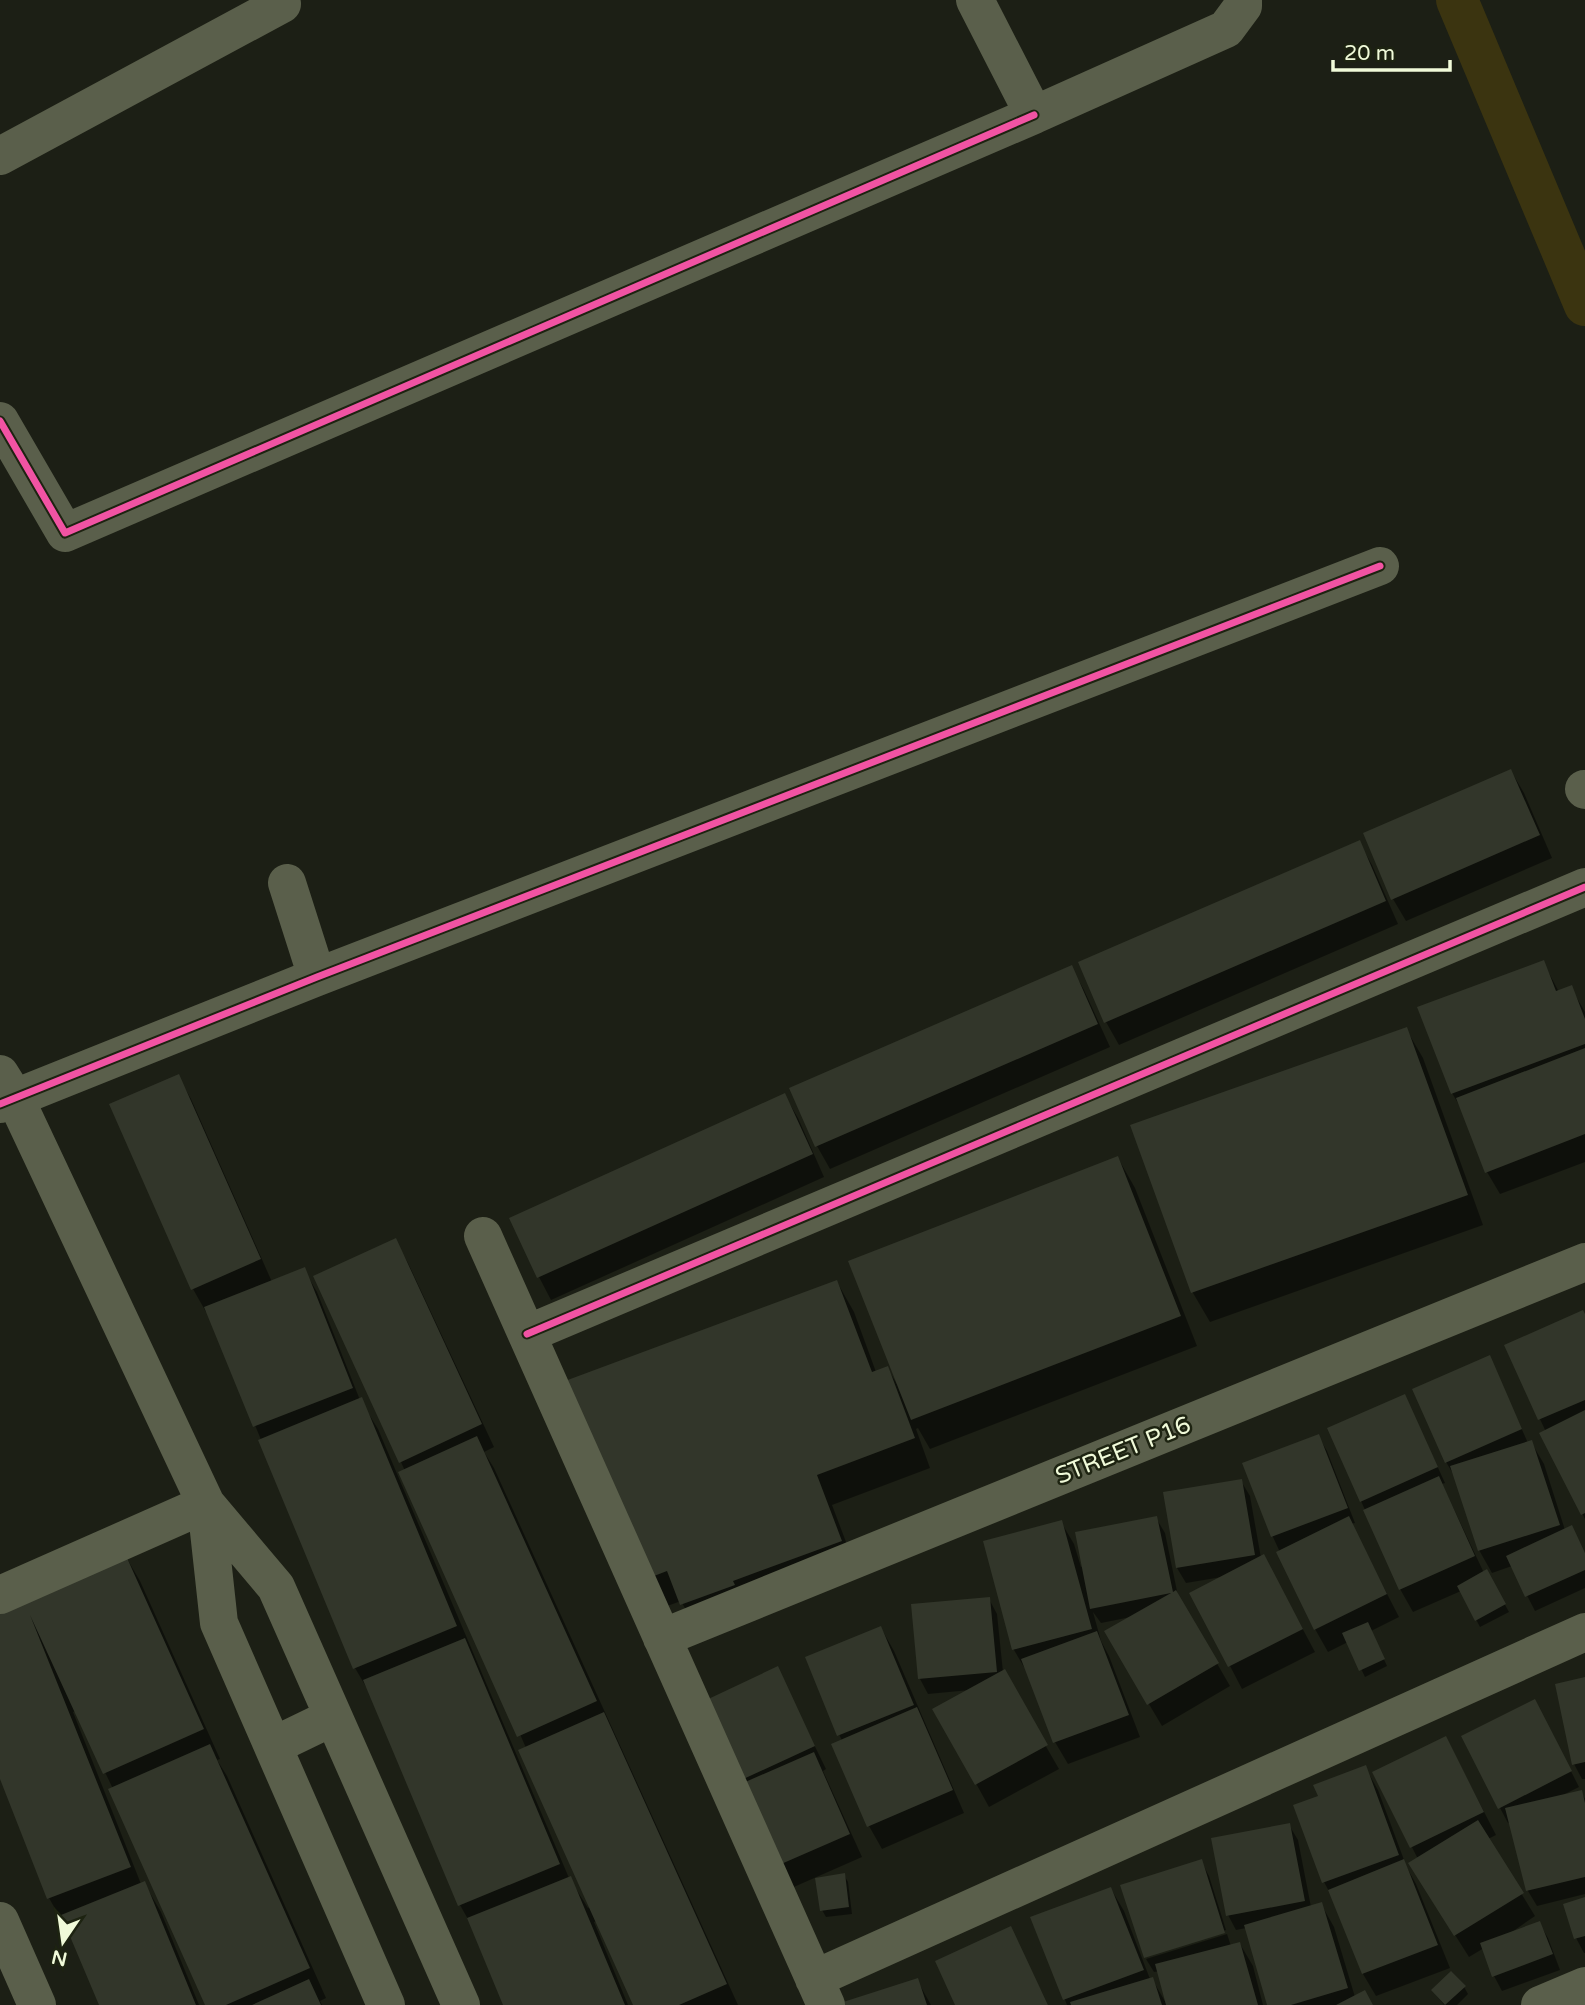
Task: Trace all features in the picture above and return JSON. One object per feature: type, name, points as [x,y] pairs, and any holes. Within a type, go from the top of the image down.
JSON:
[{"type":"street","points":[[975,0],[1034,115]]},
{"type":"street","points":[[0,421],[65,533],[1034,115],[1226,29],[1243,6],[1243,0]]},
{"type":"street","points":[[0,156],[282,4]]},
{"type":"street","points":[[461,2005],[276,1587],[206,1504],[5,1092],[317,977],[1380,566]]},
{"type":"street","points":[[287,883],[317,977]]},
{"type":"street","points":[[527,1334],[1585,887]]},
{"type":"street","points":[[483,1236],[820,1992],[1585,1632]]},
{"type":"street","name":"STREET P16","points":[[662,1638],[1585,1262]]},
{"type":"street","points":[[0,1595],[206,1504]]},
{"type":"street","points":[[206,1504],[219,1623],[387,2005]]},
{"type":"street","points":[[272,1746],[333,1717]]},
{"type":"street","points":[[4,1940],[37,2005]]},
{"type":"street","points":[[1540,2005],[1585,1986]]},
{"type":"building","points":[[1511,769],[1540,835],[1391,900],[1363,833]]},
{"type":"building","points":[[1360,840],[1386,901],[1104,1023],[1078,962]]},
{"type":"building","points":[[1544,960],[1556,991],[1572,985],[1585,1019],[1585,1044],[1451,1094],[1417,1007]]},
{"type":"building","points":[[1072,965],[1098,1024],[815,1147],[789,1088]]},
{"type":"building","points":[[1407,1027],[1468,1195],[1191,1293],[1130,1125]]},
{"type":"building","points":[[1585,1048],[1585,1134],[1485,1173],[1456,1098]]},
{"type":"building","points":[[179,1074],[261,1259],[191,1290],[109,1104]]},
{"type":"building","points":[[785,1093],[813,1154],[537,1278],[509,1218]]},
{"type":"building","points":[[1118,1156],[1181,1316],[911,1420],[848,1261]]},
{"type":"building","points":[[396,1238],[482,1424],[399,1463],[313,1276]]},
{"type":"building","points":[[305,1267],[353,1388],[253,1427],[204,1307]]},
{"type":"building","points":[[837,1280],[872,1372],[888,1366],[915,1438],[817,1475],[842,1541],[733,1581],[735,1585],[680,1605],[667,1571],[641,1581],[565,1381]]},
{"type":"building","points":[[1583,1310],[1585,1400],[1538,1420],[1504,1345]]},
{"type":"building","points":[[1490,1355],[1522,1429],[1445,1463],[1412,1389]]},
{"type":"building","points":[[1405,1394],[1438,1467],[1360,1502],[1327,1428]]},
{"type":"building","points":[[362,1397],[457,1626],[353,1669],[258,1440]]},
{"type":"building","points":[[1585,1410],[1585,1513],[1581,1515],[1539,1433]]},
{"type":"building","points":[[1319,1434],[1348,1508],[1271,1537],[1242,1463]]},
{"type":"building","points":[[477,1436],[597,1701],[517,1737],[398,1472]]},
{"type":"building","points":[[1532,1440],[1560,1525],[1478,1551],[1450,1466]]},
{"type":"building","points":[[1439,1476],[1475,1556],[1399,1590],[1363,1510]]},
{"type":"building","points":[[1242,1479],[1255,1555],[1176,1568],[1163,1492]]},
{"type":"building","points":[[1157,1516],[1173,1592],[1176,1590],[1219,1663],[1147,1705],[1104,1631],[1171,1593],[1090,1609],[1075,1532]]},
{"type":"building","points":[[1349,1516],[1387,1594],[1314,1630],[1276,1552]]},
{"type":"building","points":[[1062,1520],[1092,1629],[1012,1650],[983,1541]]},
{"type":"building","points":[[1572,1525],[1585,1553],[1585,1570],[1525,1597],[1506,1556]]},
{"type":"building","points":[[123,1549],[204,1729],[103,1774],[30,1615],[131,1867],[47,1899],[0,1779],[0,1610]]},
{"type":"building","points":[[1264,1554],[1303,1629],[1228,1667],[1189,1593]]},
{"type":"building","points":[[1487,1569],[1506,1604],[1475,1621],[1457,1586]]},
{"type":"building","points":[[990,1597],[997,1672],[918,1679],[911,1604]]},
{"type":"building","points":[[1368,1622],[1385,1659],[1359,1671],[1342,1633]]},
{"type":"building","points":[[881,1626],[914,1705],[837,1736],[805,1657]]},
{"type":"building","points":[[1097,1631],[1129,1715],[1053,1743],[1021,1659]]},
{"type":"building","points":[[465,1638],[560,1864],[458,1906],[363,1680]]},
{"type":"building","points":[[778,1666],[815,1746],[739,1781],[702,1702]]},
{"type":"building","points":[[1005,1669],[1048,1745],[975,1785],[932,1709]]},
{"type":"building","points":[[1585,1677],[1585,1762],[1572,1765],[1555,1684]]},
{"type":"building","points":[[1535,1699],[1572,1771],[1498,1809],[1461,1736]]},
{"type":"building","points":[[917,1707],[953,1790],[867,1827],[831,1744]]},
{"type":"building","points":[[604,1712],[727,1984],[679,2005],[633,2005],[518,1750]]},
{"type":"building","points":[[1446,1736],[1484,1812],[1410,1848],[1372,1772]]},
{"type":"building","points":[[210,1744],[310,1968],[226,2005],[205,2005],[108,1789]]},
{"type":"building","points":[[814,1752],[850,1834],[772,1868],[736,1786]]},
{"type":"building","points":[[1366,1765],[1399,1855],[1322,1883],[1293,1805],[1318,1796],[1313,1785]]},
{"type":"building","points":[[1582,1790],[1585,1803],[1585,1877],[1526,1891],[1505,1808]]},
{"type":"building","points":[[1478,1820],[1524,1893],[1454,1936],[1408,1863]]},
{"type":"building","points":[[1290,1823],[1305,1901],[1226,1916],[1211,1838]]},
{"type":"building","points":[[1202,1859],[1225,1933],[1144,1958],[1120,1885]]},
{"type":"building","points":[[1404,1859],[1438,1945],[1362,1974],[1328,1890]]},
{"type":"building","points":[[845,1873],[849,1907],[820,1911],[815,1878]]},
{"type":"building","points":[[571,1876],[625,2005],[503,2005],[467,1918]]},
{"type":"building","points":[[145,1881],[196,2005],[99,2005],[61,1915]]},
{"type":"building","points":[[1111,1887],[1144,1970],[1063,2000],[1030,1917]]},
{"type":"building","points":[[1585,1897],[1585,1936],[1574,1939],[1563,1904]]},
{"type":"building","points":[[1322,1902],[1348,1988],[1291,2005],[1267,2005],[1244,1925]]},
{"type":"building","points":[[1540,1921],[1553,1954],[1492,1977],[1480,1943]]},
{"type":"building","points":[[1011,1926],[1048,2005],[955,2005],[935,1961]]},
{"type":"building","points":[[1240,1942],[1258,2005],[1166,2005],[1155,1964]]},
{"type":"building","points":[[1451,1971],[1466,1986],[1445,2005],[1431,1990]]},
{"type":"building","points":[[1153,1977],[1162,2005],[1071,2005],[1070,2002]]},
{"type":"building","points":[[918,1978],[927,2005],[837,2005],[837,2004]]},
{"type":"building","points":[[309,1979],[321,2005],[252,2005]]},
{"type":"building","points":[[1365,1990],[1373,2005],[1336,2005]]},
{"type":"waterway","points":[[1457,0],[1585,305]]},
{"type":"cycle path","points":[[0,421],[65,533],[1034,115]]},
{"type":"cycle path","points":[[0,1104],[317,977],[1380,566]]},
{"type":"cycle path","points":[[527,1334],[1585,887]]}]
